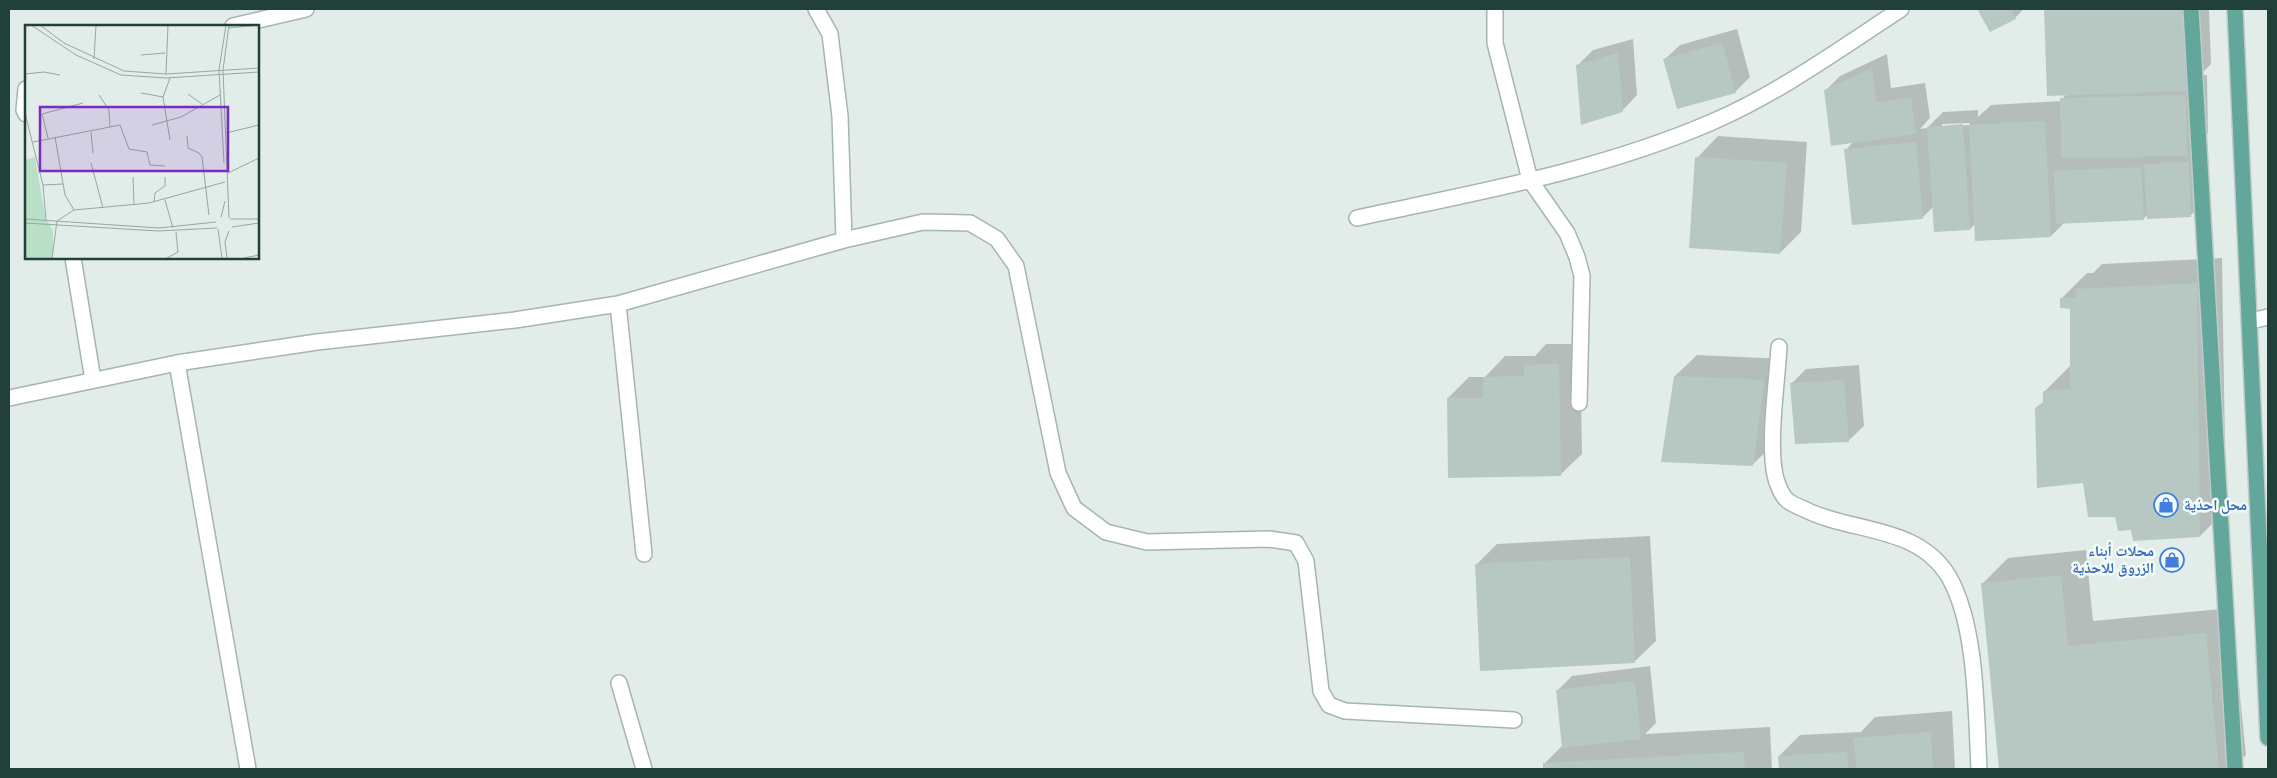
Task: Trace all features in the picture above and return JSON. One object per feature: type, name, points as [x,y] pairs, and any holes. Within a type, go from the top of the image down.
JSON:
[{"type":"main road","points":[[2191,9],[2235,769]]},
{"type":"main road","points":[[2235,9],[2251,321],[2268,738]]},
{"type":"street","points":[[237,25],[306,9]]},
{"type":"street","points":[[816,9],[830,34],[840,116],[844,240]]},
{"type":"street","points":[[1494,9],[1495,43],[1530,180],[1567,233],[1578,257],[1582,276],[1578,403]]},
{"type":"street","points":[[1358,218],[1530,180],[1617,158],[1712,122],[1769,94],[1901,9]]},
{"type":"street","points":[[25,100],[25,112]]},
{"type":"street","points":[[9,398],[177,363],[316,342],[515,320],[618,304],[844,240],[923,222],[970,223],[997,239],[1016,266],[1058,473],[1074,508],[1106,532],[1147,542],[1269,539],[1296,543],[1306,561],[1321,692],[1329,705],[1345,711],[1514,720]]},
{"type":"street","points":[[73,259],[93,380]]},
{"type":"street","points":[[618,304],[644,554]]},
{"type":"street","points":[[2251,321],[2268,317]]},
{"type":"street","points":[[1779,347],[1773,450],[1775,476],[1786,500],[1815,514],[1897,536],[1931,554],[1948,576],[1964,612],[1974,686],[1980,769]]},
{"type":"street","points":[[177,363],[248,769]]},
{"type":"street","points":[[619,683],[644,769]]},
{"type":"building","points":[[1977,9],[2011,9],[2016,19],[1990,32]]},
{"type":"building","points":[[2044,9],[2183,9],[2186,91],[2047,96]]},
{"type":"building","points":[[1722,43],[1736,93],[1677,109],[1663,59]]},
{"type":"building","points":[[1618,53],[1623,112],[1581,125],[1576,65]]},
{"type":"building","points":[[1872,68],[1876,102],[1911,98],[1916,134],[1831,146],[1824,90]]},
{"type":"building","points":[[2186,95],[2187,156],[2061,158],[2060,98]]},
{"type":"building","points":[[2045,121],[2051,237],[1975,241],[1969,125]]},
{"type":"building","points":[[1963,124],[1970,230],[1934,232],[1927,127]]},
{"type":"building","points":[[1916,142],[1923,219],[1852,225],[1844,149]]},
{"type":"building","points":[[1695,157],[1787,163],[1780,254],[1689,248]]},
{"type":"building","points":[[2189,162],[2191,217],[2147,219],[2144,164]]},
{"type":"building","points":[[2141,167],[2144,220],[2056,224],[2054,171]]},
{"type":"building","points":[[2197,283],[2200,537],[2133,541],[2131,530],[2118,531],[2115,517],[2088,517],[2083,483],[2037,488],[2035,408],[2043,402],[2043,391],[2070,389],[2070,309],[2060,308],[2060,298],[2077,298],[2075,289]]},
{"type":"building","points":[[1559,364],[1561,476],[1448,478],[1447,398],[1483,398],[1483,377],[1524,376],[1524,365]]},
{"type":"building","points":[[1674,376],[1764,380],[1753,466],[1661,462]]},
{"type":"building","points":[[1844,380],[1849,442],[1795,444],[1790,383]]},
{"type":"building","points":[[1630,557],[1635,663],[1480,671],[1475,564]]},
{"type":"building","points":[[2061,575],[2068,646],[2206,633],[2219,769],[1999,769],[1981,583]]},
{"type":"building","points":[[1635,681],[1641,739],[1562,748],[1556,690]]},
{"type":"building","points":[[1931,732],[1933,769],[1857,769],[1853,738]]},
{"type":"building","points":[[1744,752],[1745,769],[1543,769],[1543,763]]},
{"type":"building","points":[[1847,752],[1848,769],[1779,769],[1778,756]]},
{"type":"place","name":"محل احذية","points":[[2166,505]]},
{"type":"place","name":"محلات أبناء الزروق للاحذية","points":[[2172,560]]}]
